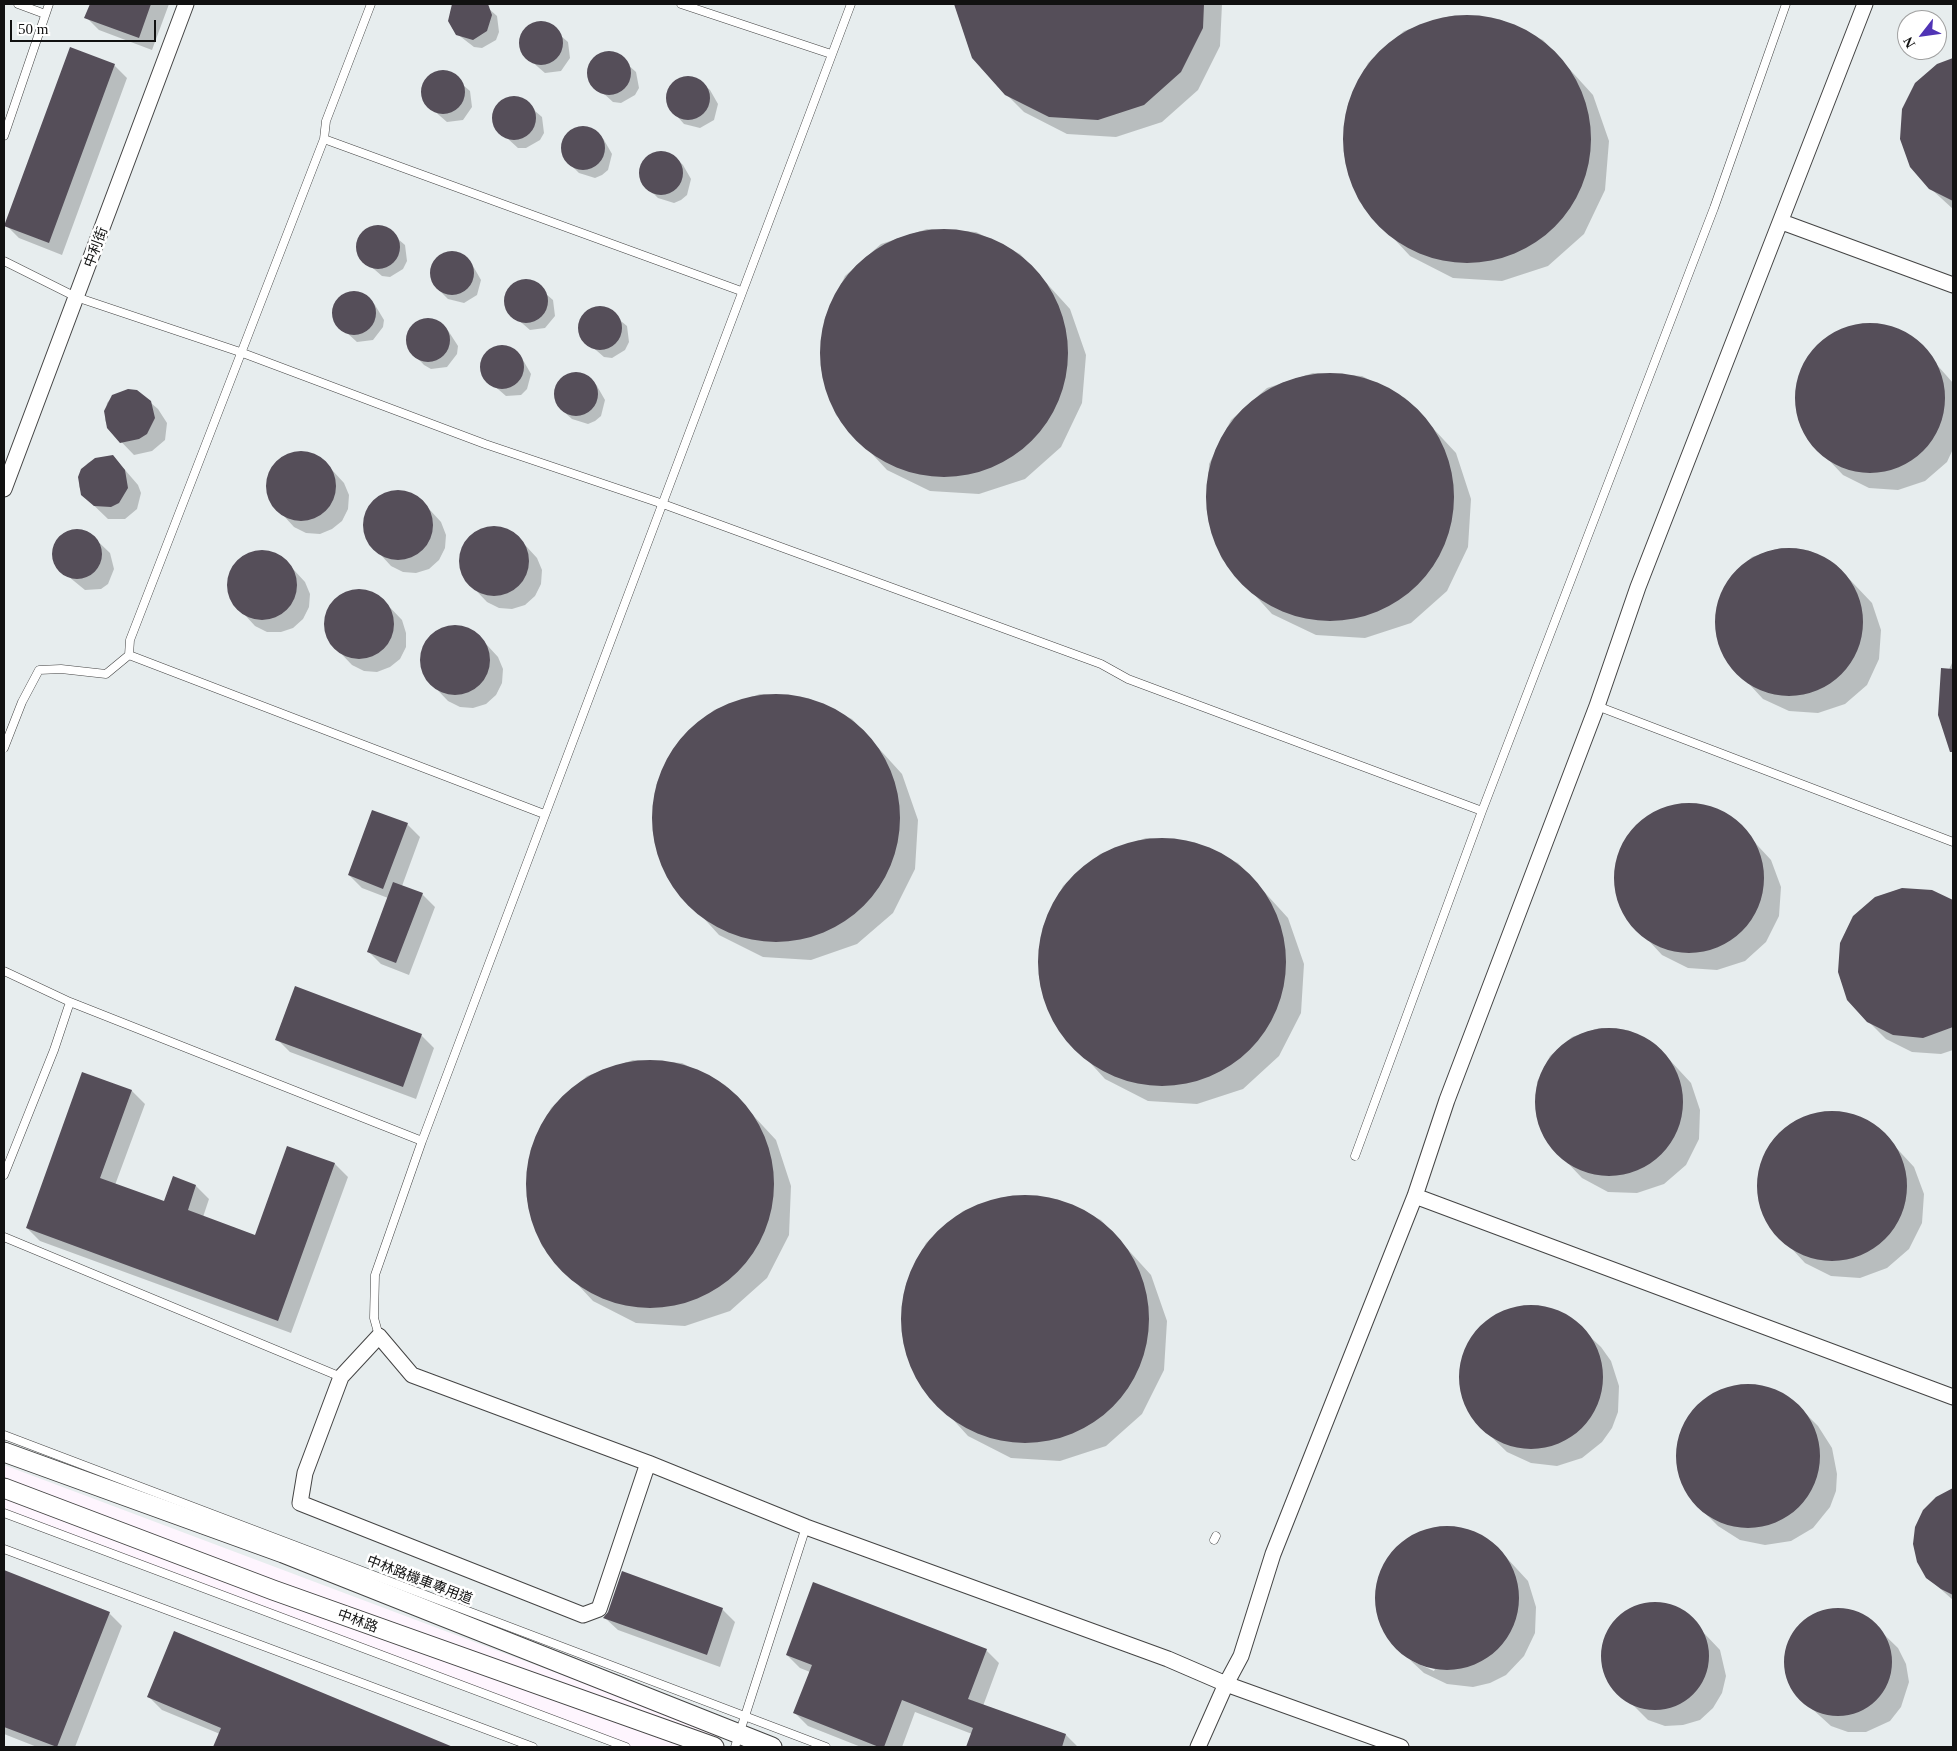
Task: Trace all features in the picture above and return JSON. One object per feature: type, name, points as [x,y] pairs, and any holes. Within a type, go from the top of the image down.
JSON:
[{"type":"street","name":"中利街","points":[[4,489],[186,4]]},
{"type":"street","points":[[1198,1747],[1226,1684],[1241,1656],[1273,1554],[1415,1196],[1446,1100],[1596,706],[1638,587],[1782,222],[1865,4]]},
{"type":"street","points":[[1782,222],[1953,285]]},
{"type":"street","points":[[1415,1196],[1953,1397]]},
{"type":"street","points":[[648,1463],[599,1609],[583,1615],[300,1502],[305,1473],[341,1377],[379,1336],[412,1375],[648,1463],[806,1527],[1168,1659],[1226,1684],[1401,1747]]},
{"type":"street","points":[[4,1452],[283,1553],[554,1662],[692,1714],[736,1741],[772,1747]]},
{"type":"street","name":"中林路","points":[[4,1488],[272,1590],[714,1747]]},
{"type":"lane","points":[[18,4],[45,14]]},
{"type":"lane","points":[[4,136],[49,4]]},
{"type":"lane","points":[[4,748],[22,702],[39,670],[61,669],[106,674],[129,655],[130,640],[324,139],[326,121],[371,4]]},
{"type":"lane","points":[[680,4],[830,54]]},
{"type":"lane","points":[[379,1336],[374,1318],[375,1275],[422,1141],[544,814],[663,504],[830,54],[851,4]]},
{"type":"lane","points":[[1355,1156],[1482,811],[1714,208],[1786,4]]},
{"type":"lane","points":[[324,139],[741,291]]},
{"type":"lane","points":[[4,261],[76,297],[240,352],[485,444],[663,504],[1101,664],[1128,679],[1482,811]]},
{"type":"lane","points":[[129,655],[544,814]]},
{"type":"lane","points":[[1596,706],[1953,842]]},
{"type":"lane","points":[[4,971],[70,1002],[422,1141]]},
{"type":"lane","points":[[4,1175],[54,1050],[70,1002]]},
{"type":"lane","points":[[4,1237],[341,1377]]},
{"type":"lane","name":"中林路機車專用道","points":[[4,1436],[568,1648],[745,1718],[826,1747]]},
{"type":"lane","points":[[4,1513],[626,1747]]},
{"type":"lane","points":[[736,1741],[806,1527]]},
{"type":"lane","points":[[4,1548],[533,1747]]},
{"type":"shaded area","points":[[4,4],[1953,4],[1953,1747],[717,1747],[719,1734],[4,1465]]},
{"type":"shaded area","points":[[4,1514],[623,1747],[4,1747]]},
{"type":"building","points":[[90,4],[151,4],[139,38],[84,18]]},
{"type":"building","points":[[452,4],[488,4],[492,15],[487,31],[473,40],[456,35],[448,21]]},
{"type":"building","points":[[954,4],[1204,4],[1203,28],[1181,72],[1144,105],[1098,120],[1049,117],[1005,95],[972,58]]},
{"type":"building","points":[[1455,15],[1479,15],[1503,20],[1526,29],[1555,51],[1577,80],[1582,91],[1589,115],[1591,139],[1589,163],[1582,187],[1577,198],[1555,227],[1526,249],[1515,254],[1479,263],[1455,263],[1431,258],[1408,249],[1388,235],[1371,218],[1357,198],[1348,175],[1343,151],[1343,127],[1348,103],[1357,80],[1371,60],[1388,43],[1408,29],[1431,20]]},
{"type":"building","points":[[541,21],[553,25],[559,31],[563,43],[559,55],[553,61],[541,65],[529,61],[523,55],[519,43],[523,31],[529,25]]},
{"type":"building","points":[[70,47],[115,64],[49,243],[4,226]]},
{"type":"building","points":[[609,51],[621,55],[627,61],[631,73],[627,85],[621,91],[609,95],[597,91],[591,85],[587,73],[591,61],[597,55]]},
{"type":"building","points":[[1953,58],[1953,201],[1929,189],[1910,167],[1900,139],[1902,109],[1915,83],[1937,64]]},
{"type":"building","points":[[443,70],[455,74],[461,80],[465,92],[461,104],[455,110],[443,114],[431,110],[425,104],[421,92],[425,80],[431,74]]},
{"type":"building","points":[[688,76],[700,80],[706,86],[710,98],[706,110],[700,116],[688,120],[676,116],[670,110],[666,98],[670,86],[676,80]]},
{"type":"building","points":[[514,96],[526,100],[532,106],[536,118],[532,130],[526,136],[514,140],[502,136],[496,130],[492,118],[496,106],[502,100]]},
{"type":"building","points":[[583,126],[595,130],[601,136],[605,148],[601,160],[595,166],[583,170],[571,166],[565,160],[561,148],[565,136],[571,130]]},
{"type":"building","points":[[661,151],[673,155],[679,161],[683,173],[679,185],[673,191],[661,195],[649,191],[643,185],[639,173],[643,161],[649,155]]},
{"type":"building","points":[[378,225],[390,229],[396,235],[400,247],[396,259],[390,265],[378,269],[366,265],[360,259],[356,247],[360,235],[366,229]]},
{"type":"building","points":[[932,229],[956,229],[980,234],[1003,243],[1032,265],[1054,294],[1059,305],[1066,329],[1068,353],[1066,377],[1059,401],[1054,412],[1032,441],[1003,463],[992,468],[956,477],[932,477],[908,472],[885,463],[865,449],[848,432],[834,412],[825,389],[820,365],[820,341],[825,317],[834,294],[848,274],[865,257],[885,243],[908,234]]},
{"type":"building","points":[[452,251],[464,255],[470,261],[474,273],[470,285],[464,291],[452,295],[440,291],[434,285],[430,273],[434,261],[440,255]]},
{"type":"building","points":[[526,279],[538,283],[544,289],[548,301],[544,313],[538,319],[526,323],[514,319],[508,313],[504,301],[508,289],[514,283]]},
{"type":"building","points":[[354,291],[366,295],[372,301],[376,313],[372,325],[366,331],[354,335],[342,331],[336,325],[332,313],[336,301],[342,295]]},
{"type":"building","points":[[600,306],[612,310],[618,316],[622,328],[618,340],[612,346],[600,350],[588,346],[582,340],[578,328],[582,316],[588,310]]},
{"type":"building","points":[[428,318],[440,322],[446,328],[450,340],[446,352],[440,358],[428,362],[416,358],[410,352],[406,340],[410,328],[416,322]]},
{"type":"building","points":[[1870,323],[1899,329],[1923,345],[1939,369],[1945,398],[1939,427],[1923,451],[1899,467],[1870,473],[1841,467],[1817,451],[1801,427],[1795,398],[1801,369],[1817,345],[1841,329]]},
{"type":"building","points":[[502,345],[514,349],[520,355],[524,367],[520,379],[514,385],[502,389],[490,385],[484,379],[480,367],[484,355],[490,349]]},
{"type":"building","points":[[576,372],[588,376],[594,382],[598,394],[594,406],[588,412],[576,416],[564,412],[558,406],[554,394],[558,382],[564,376]]},
{"type":"building","points":[[1318,373],[1342,373],[1366,378],[1389,387],[1418,409],[1440,438],[1445,449],[1452,473],[1454,497],[1452,521],[1445,545],[1440,556],[1418,585],[1389,607],[1378,612],[1342,621],[1318,621],[1294,616],[1271,607],[1251,593],[1234,576],[1220,556],[1211,533],[1206,509],[1206,485],[1211,461],[1220,438],[1234,418],[1251,401],[1271,387],[1294,378]]},
{"type":"building","points":[[128,389],[137,390],[151,401],[155,418],[147,434],[139,439],[120,443],[107,428],[104,411],[112,395]]},
{"type":"building","points":[[301,451],[314,454],[326,461],[333,473],[336,486],[333,499],[326,511],[314,518],[301,521],[288,518],[276,511],[269,499],[266,486],[269,473],[276,461],[288,454]]},
{"type":"building","points":[[113,455],[125,470],[128,488],[119,503],[111,507],[94,506],[81,495],[78,477],[81,469],[95,458]]},
{"type":"building","points":[[398,490],[411,493],[423,500],[430,512],[433,525],[430,538],[423,550],[411,557],[398,560],[385,557],[373,550],[366,538],[363,525],[366,512],[373,500],[385,493]]},
{"type":"building","points":[[494,526],[507,529],[519,536],[526,548],[529,561],[526,574],[519,586],[507,593],[494,596],[481,593],[469,586],[462,574],[459,561],[462,548],[469,536],[481,529]]},
{"type":"building","points":[[72,529],[82,529],[95,536],[102,549],[102,559],[95,572],[82,579],[72,579],[63,575],[56,568],[52,559],[52,549],[56,540],[63,533]]},
{"type":"building","points":[[1789,548],[1804,549],[1818,553],[1842,569],[1858,593],[1862,607],[1862,637],[1858,651],[1842,675],[1818,691],[1804,695],[1789,696],[1774,695],[1760,691],[1736,675],[1720,651],[1716,637],[1715,622],[1716,607],[1720,593],[1736,569],[1760,553],[1774,549]]},
{"type":"building","points":[[262,550],[275,553],[287,560],[294,572],[297,585],[294,598],[287,610],[275,617],[262,620],[249,617],[237,610],[230,598],[227,585],[230,572],[237,560],[249,553]]},
{"type":"building","points":[[359,589],[372,592],[384,599],[391,611],[394,624],[391,637],[384,649],[372,656],[359,659],[346,656],[334,649],[327,637],[324,624],[327,611],[334,599],[346,592]]},
{"type":"building","points":[[455,625],[468,628],[480,635],[487,647],[490,660],[487,673],[480,685],[468,692],[455,695],[442,692],[430,685],[423,673],[420,660],[423,647],[430,635],[442,628]]},
{"type":"building","points":[[1941,668],[1953,669],[1953,752],[1950,752],[1938,715]]},
{"type":"building","points":[[764,694],[788,694],[812,699],[835,708],[864,730],[886,759],[891,770],[898,794],[900,818],[898,842],[891,866],[886,877],[864,906],[835,928],[824,933],[788,942],[764,942],[740,937],[717,928],[697,914],[680,897],[666,877],[657,854],[652,830],[652,806],[657,782],[666,759],[680,739],[697,722],[717,708],[740,699]]},
{"type":"building","points":[[1689,803],[1718,809],[1742,825],[1758,849],[1764,878],[1758,907],[1742,931],[1718,947],[1689,953],[1660,947],[1636,931],[1620,907],[1614,878],[1620,849],[1636,825],[1660,809]]},
{"type":"building","points":[[372,810],[408,823],[383,889],[348,875]]},
{"type":"building","points":[[1150,838],[1174,838],[1198,843],[1221,852],[1250,874],[1272,903],[1277,914],[1284,938],[1286,962],[1284,986],[1277,1010],[1272,1021],[1250,1050],[1221,1072],[1210,1077],[1174,1086],[1150,1086],[1126,1081],[1103,1072],[1083,1058],[1066,1041],[1052,1021],[1043,998],[1038,974],[1038,950],[1043,926],[1052,903],[1066,883],[1083,866],[1103,852],[1126,843]]},
{"type":"building","points":[[393,882],[423,893],[396,963],[367,952]]},
{"type":"building","points":[[1902,888],[1932,890],[1953,900],[1953,1027],[1923,1038],[1893,1035],[1867,1022],[1847,1000],[1838,972],[1840,943],[1853,916],[1875,897]]},
{"type":"building","points":[[295,986],[422,1034],[403,1087],[275,1040]]},
{"type":"building","points":[[1609,1028],[1624,1029],[1637,1033],[1662,1049],[1678,1074],[1682,1087],[1682,1117],[1678,1130],[1662,1155],[1637,1171],[1624,1175],[1609,1176],[1594,1175],[1581,1171],[1556,1155],[1540,1130],[1536,1117],[1535,1102],[1536,1087],[1540,1074],[1556,1049],[1581,1033],[1594,1029]]},
{"type":"building","points":[[638,1060],[662,1060],[686,1065],[709,1074],[738,1096],[760,1125],[765,1136],[772,1160],[774,1184],[772,1208],[765,1232],[760,1243],[738,1272],[709,1294],[698,1299],[662,1308],[638,1308],[614,1303],[591,1294],[571,1280],[554,1263],[540,1243],[531,1220],[526,1196],[526,1172],[531,1148],[540,1125],[554,1105],[571,1088],[591,1074],[614,1065]]},
{"type":"building","points":[[82,1072],[132,1090],[100,1178],[164,1201],[173,1176],[196,1185],[188,1210],[255,1235],[287,1146],[335,1163],[278,1321],[26,1228]]},
{"type":"building","points":[[1832,1111],[1861,1117],[1885,1133],[1901,1157],[1907,1186],[1901,1215],[1885,1239],[1861,1255],[1832,1261],[1803,1255],[1779,1239],[1763,1215],[1757,1186],[1763,1157],[1779,1133],[1803,1117]]},
{"type":"building","points":[[1013,1195],[1037,1195],[1061,1200],[1084,1209],[1113,1231],[1135,1260],[1140,1271],[1147,1295],[1149,1319],[1147,1343],[1140,1367],[1135,1378],[1113,1407],[1084,1429],[1073,1434],[1037,1443],[1013,1443],[989,1438],[966,1429],[946,1415],[929,1398],[915,1378],[906,1355],[901,1331],[901,1307],[906,1283],[915,1260],[929,1240],[946,1223],[966,1209],[989,1200]]},
{"type":"building","points":[[1531,1305],[1559,1310],[1582,1326],[1598,1349],[1603,1377],[1598,1405],[1582,1428],[1559,1444],[1531,1449],[1503,1444],[1480,1428],[1464,1405],[1459,1377],[1464,1349],[1480,1326],[1503,1310]]},
{"type":"building","points":[[1748,1384],[1776,1389],[1799,1405],[1815,1428],[1820,1456],[1815,1484],[1799,1507],[1776,1523],[1748,1528],[1720,1523],[1697,1507],[1681,1484],[1676,1456],[1681,1428],[1697,1405],[1720,1389]]},
{"type":"building","points":[[1953,1488],[1953,1595],[1926,1578],[1917,1562],[1913,1544],[1915,1527],[1923,1510],[1936,1497]]},
{"type":"building","points":[[1447,1526],[1475,1531],[1498,1547],[1514,1570],[1519,1598],[1514,1626],[1498,1649],[1475,1665],[1447,1670],[1419,1665],[1396,1649],[1380,1626],[1375,1598],[1380,1570],[1396,1547],[1419,1531]]},
{"type":"building","points":[[4,1570],[110,1612],[57,1747],[4,1727]]},
{"type":"building","points":[[622,1571],[723,1608],[707,1655],[603,1618],[608,1612]]},
{"type":"building","points":[[813,1582],[987,1649],[968,1699],[1066,1734],[1062,1747],[966,1747],[973,1728],[902,1700],[884,1747],[879,1747],[793,1713],[812,1665],[786,1655]]},
{"type":"building","points":[[1655,1602],[1665,1603],[1685,1611],[1693,1618],[1700,1626],[1708,1646],[1708,1666],[1700,1686],[1693,1694],[1685,1701],[1665,1709],[1655,1710],[1645,1709],[1625,1701],[1617,1694],[1610,1686],[1602,1666],[1601,1656],[1602,1646],[1610,1626],[1617,1618],[1625,1611],[1645,1603]]},
{"type":"building","points":[[1838,1608],[1848,1609],[1868,1617],[1876,1624],[1883,1632],[1891,1652],[1891,1672],[1883,1692],[1876,1700],[1868,1707],[1848,1715],[1838,1716],[1828,1715],[1808,1707],[1800,1700],[1793,1692],[1785,1672],[1784,1662],[1785,1652],[1793,1632],[1800,1624],[1808,1617],[1828,1609]]},
{"type":"building","points":[[174,1631],[453,1747],[213,1747],[221,1728],[147,1697]]}]
